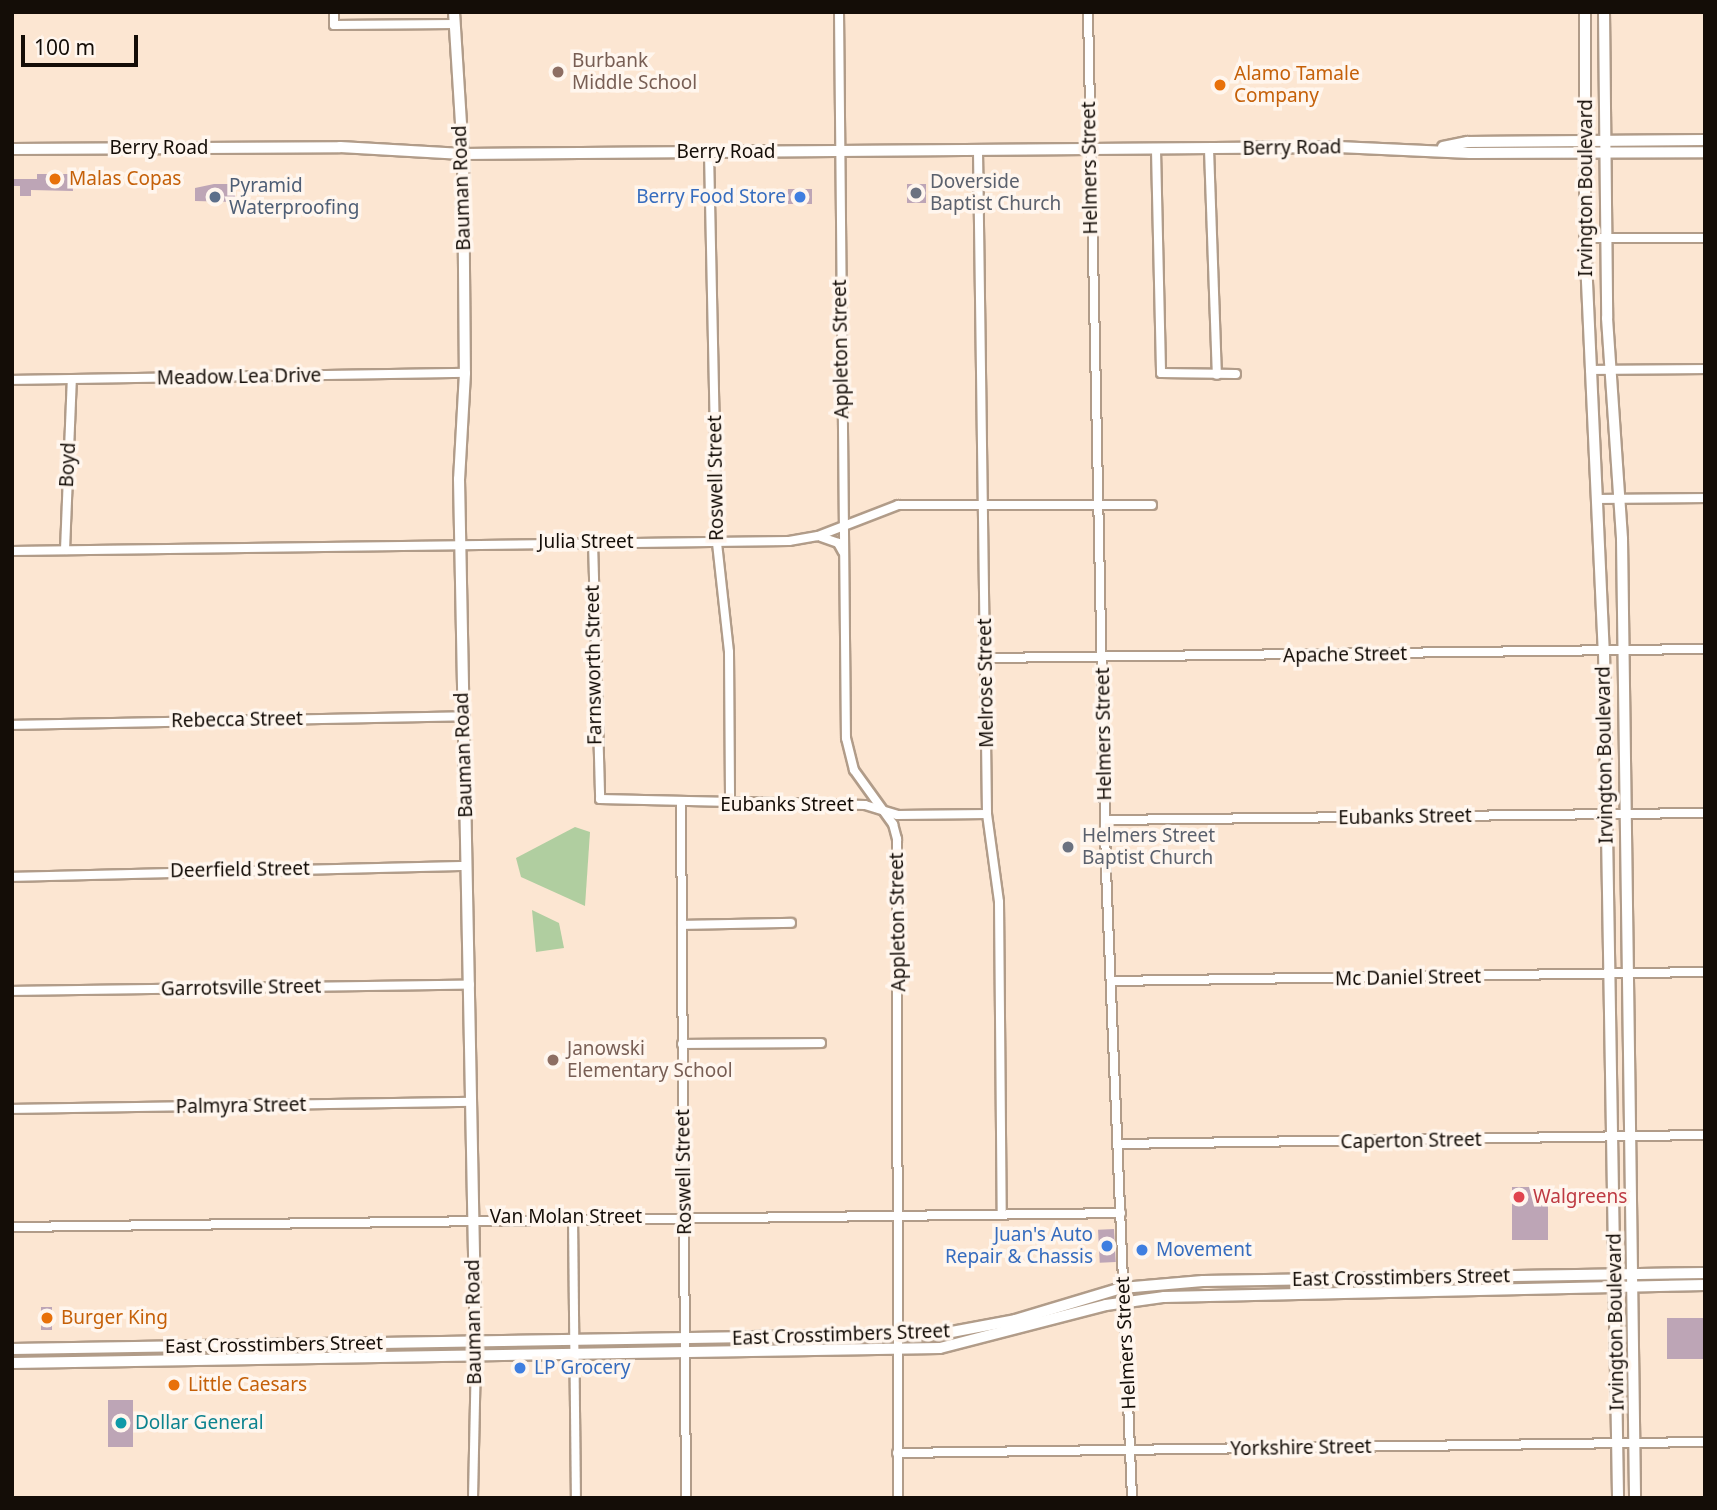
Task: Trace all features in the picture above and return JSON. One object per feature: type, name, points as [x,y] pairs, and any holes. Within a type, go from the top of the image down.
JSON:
[{"type":"main road","name":"Irvington Boulevard","points":[[1585,12],[1584,238],[1599,499],[1604,651],[1618,1498]]},
{"type":"main road","name":"Irvington Boulevard","points":[[1604,12],[1605,237],[1610,369],[1620,499],[1627,814],[1635,1498]]},
{"type":"main road","points":[[1592,396],[1614,421]]},
{"type":"main road","name":"East Crosstimbers Street","points":[[12,1349],[164,1353],[266,1351],[366,1344],[685,1339],[896,1349],[953,1346],[1122,1288],[1616,1281],[1705,1273]]},
{"type":"main road","name":"East Crosstimbers Street","points":[[1632,1280],[1705,1285]]},
{"type":"main road","name":"East Crosstimbers Street","points":[[266,1351],[367,1356],[686,1351],[941,1334],[1017,1326],[1121,1303],[1263,1286]]},
{"type":"main road","points":[[366,1344],[367,1356]]},
{"type":"main road","points":[[63,1349],[63,1362]]},
{"type":"main road","name":"East Crosstimbers Street","points":[[12,1363],[63,1362],[164,1353]]},
{"type":"main road","points":[[1617,1359],[1633,1359]]},
{"type":"street","points":[[334,12],[334,25],[454,24]]},
{"type":"street","name":"Bauman Road","points":[[454,12],[463,154],[465,373],[459,542],[476,1354],[473,1498]]},
{"type":"street","name":"Appleton Street","points":[[839,12],[846,738],[854,771],[868,802],[895,820],[900,1116],[895,1214],[898,1498]]},
{"type":"street","name":"Helmers Street","points":[[1088,12],[1105,820],[1121,1213],[1121,1303],[1132,1451],[1132,1498]]},
{"type":"street","name":"Berry Road","points":[[1439,148],[1467,142],[1705,140]]},
{"type":"street","name":"Berry Road","points":[[12,149],[340,147],[463,154],[1439,148],[1586,154],[1705,152]]},
{"type":"street","points":[[1209,149],[1217,375]]},
{"type":"street","name":"Melrose Street","points":[[978,150],[987,814],[999,902],[1002,1215]]},
{"type":"street","points":[[1156,150],[1160,370],[1165,375],[1236,374]]},
{"type":"street","name":"Roswell Street","points":[[709,152],[717,543],[729,652],[730,805]]},
{"type":"street","points":[[1584,238],[1705,238]]},
{"type":"street","points":[[1590,370],[1705,369]]},
{"type":"street","name":"Meadow Lea Drive","points":[[12,380],[465,373]]},
{"type":"street","name":"Boyd","points":[[65,550],[72,379]]},
{"type":"street","points":[[1599,499],[1705,498]]},
{"type":"street","name":"Julia Street","points":[[12,551],[459,542],[717,543],[818,537],[843,523],[898,505],[1152,505]]},
{"type":"street","points":[[818,537],[828,537],[844,552]]},
{"type":"street","name":"Farnsworth Street","points":[[593,542],[596,787]]},
{"type":"street","name":"Apache Street","points":[[986,659],[1705,649]]},
{"type":"street","name":"Rebecca Street","points":[[12,725],[463,716]]},
{"type":"street","name":"Eubanks Street","points":[[596,787],[600,799],[609,803],[730,805],[868,802]]},
{"type":"street","name":"Roswell Street","points":[[681,805],[686,1498]]},
{"type":"street","name":"Eubanks Street","points":[[1105,820],[1705,813]]},
{"type":"street","points":[[895,820],[987,814]]},
{"type":"street","name":"Deerfield Street","points":[[12,877],[467,866]]},
{"type":"street","points":[[682,925],[791,923]]},
{"type":"street","name":"Mc Daniel Street","points":[[1111,981],[1705,972]]},
{"type":"street","name":"Garrotsville Street","points":[[12,991],[470,985]]},
{"type":"street","points":[[682,1044],[821,1043]]},
{"type":"street","name":"Palmyra Street","points":[[12,1109],[470,1102]]},
{"type":"street","name":"Caperton Street","points":[[1118,1144],[1705,1135]]},
{"type":"street","name":"Van Molan Street","points":[[12,1227],[472,1217],[1121,1213]]},
{"type":"street","points":[[573,1217],[576,1498]]},
{"type":"street","name":"Yorkshire Street","points":[[897,1453],[1705,1442]]},
{"type":"green space","points":[[575,827],[590,832],[585,906],[521,877],[516,858]]},
{"type":"green space","points":[[532,910],[559,923],[564,948],[536,952]]},
{"type":"building","points":[[37,174],[72,174],[73,191],[31,190],[31,196],[20,196],[20,186],[12,186],[12,179],[37,179]]},
{"type":"building","name":"Pyramid Waterproofing","points":[[233,184],[236,202],[195,201],[195,188]]},
{"type":"building","name":"Doverside Baptist Church","points":[[907,184],[926,184],[926,203],[907,203]]},
{"type":"building","name":"Berry Food Store","points":[[788,189],[812,189],[812,204],[788,204]]},
{"type":"building","name":"Walgreens","points":[[1512,1187],[1548,1187],[1548,1240],[1512,1240]]},
{"type":"building","name":"Juan's Auto Repair & Chassis","points":[[1114,1229],[1116,1262],[1100,1263],[1098,1230]]},
{"type":"building","name":"Burger King","points":[[41,1307],[52,1307],[52,1330],[41,1330]]},
{"type":"building","points":[[1667,1318],[1705,1318],[1705,1359],[1667,1359]]},
{"type":"building","name":"Dollar General","points":[[108,1400],[133,1400],[133,1447],[108,1447]]},
{"type":"place","name":"Burbank Middle School","points":[[558,72]]},
{"type":"place","name":"Alamo Tamale Company","points":[[1220,85]]},
{"type":"place","name":"Malas Copas","points":[[55,179]]},
{"type":"place","name":"Doverside Baptist Church","points":[[916,193]]},
{"type":"place","name":"Pyramid Waterproofing","points":[[215,197]]},
{"type":"place","name":"Berry Food Store","points":[[800,197]]},
{"type":"place","name":"Helmers Street Baptist Church","points":[[1068,847]]},
{"type":"place","name":"Janowski Elementary School","points":[[553,1060]]},
{"type":"place","name":"Walgreens","points":[[1519,1197]]},
{"type":"place","name":"Juan's Auto Repair & Chassis","points":[[1107,1246]]},
{"type":"place","name":"Movement","points":[[1142,1250]]},
{"type":"place","name":"Burger King","points":[[47,1318]]},
{"type":"place","name":"LP Grocery","points":[[520,1368]]},
{"type":"place","name":"Little Caesars","points":[[174,1385]]},
{"type":"place","name":"Dollar General","points":[[121,1423]]}]
